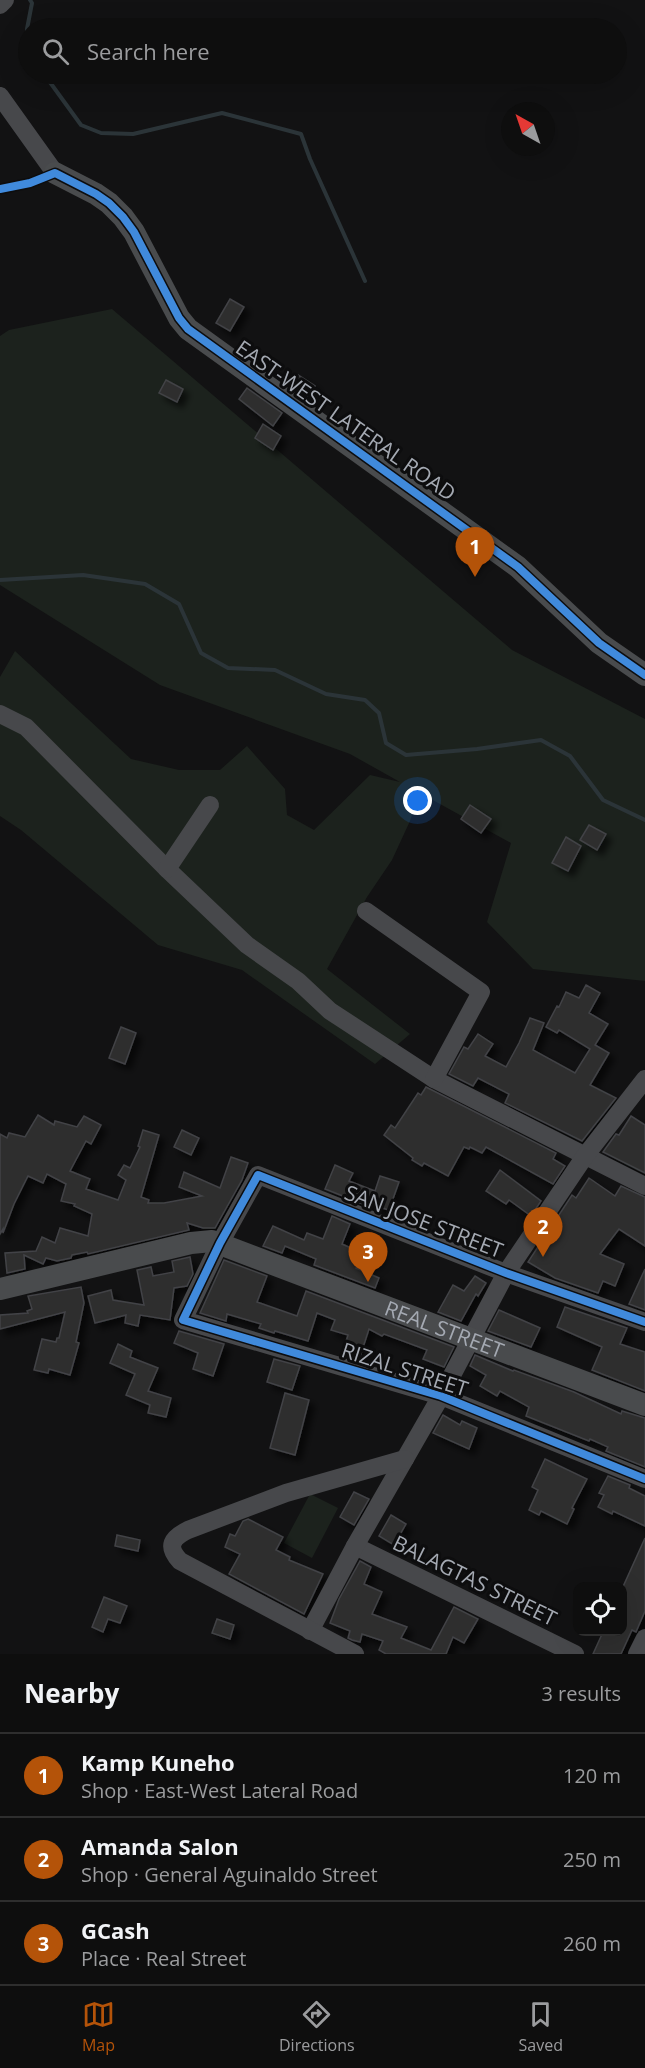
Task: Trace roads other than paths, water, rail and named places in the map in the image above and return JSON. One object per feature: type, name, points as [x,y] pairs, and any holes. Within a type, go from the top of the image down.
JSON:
[{"type":"main road","name":"EAST-WEST LATERAL ROAD","points":[[55,172],[96,194],[123,217],[134,232],[179,318],[195,334],[511,561],[540,585],[599,643],[645,675]]},
{"type":"main road","name":"REAL STREET","points":[[3,1286],[191,1243],[202,1241],[220,1243],[645,1405]]},
{"type":"street","points":[[0,5],[5,0]]},
{"type":"street","points":[[0,96],[55,172]]},
{"type":"street","points":[[0,714],[26,727],[167,869],[248,945],[298,981],[330,1011],[434,1078],[645,1186]]},
{"type":"street","points":[[167,869],[210,805]]},
{"type":"street","points":[[366,911],[481,992],[434,1078]]},
{"type":"street","points":[[310,1631],[355,1546],[441,1396],[506,1273],[585,1156],[645,1079]]},
{"type":"street","name":"SAN JOSE STREET","points":[[220,1243],[258,1175],[506,1273],[645,1322]]},
{"type":"street","name":"RIZAL STREET","points":[[220,1243],[183,1320],[441,1396],[645,1479]]},
{"type":"street","points":[[355,1654],[180,1561],[173,1554],[172,1545],[177,1535],[286,1493],[405,1459]]},
{"type":"street","name":"BALAGTAS STREET","points":[[355,1546],[575,1654]]},
{"type":"street","points":[[638,1654],[645,1638]]},
{"type":"waterway","points":[[29,18],[32,3],[30,0]]},
{"type":"waterway","points":[[51,84],[81,125],[101,133],[133,134],[222,113],[301,134],[365,281]]},
{"type":"waterway","points":[[0,580],[83,575],[145,584],[179,604],[201,653],[228,668],[275,670],[326,694],[365,700],[379,713],[386,743],[406,755],[477,749],[541,740],[570,756],[603,800],[645,820]]},
{"type":"place","name":"Kamp Kuneho","points":[[475,577]]},
{"type":"place","name":"Amanda Salon","points":[[543,1257]]},
{"type":"place","name":"GCash","points":[[368,1282]]}]
